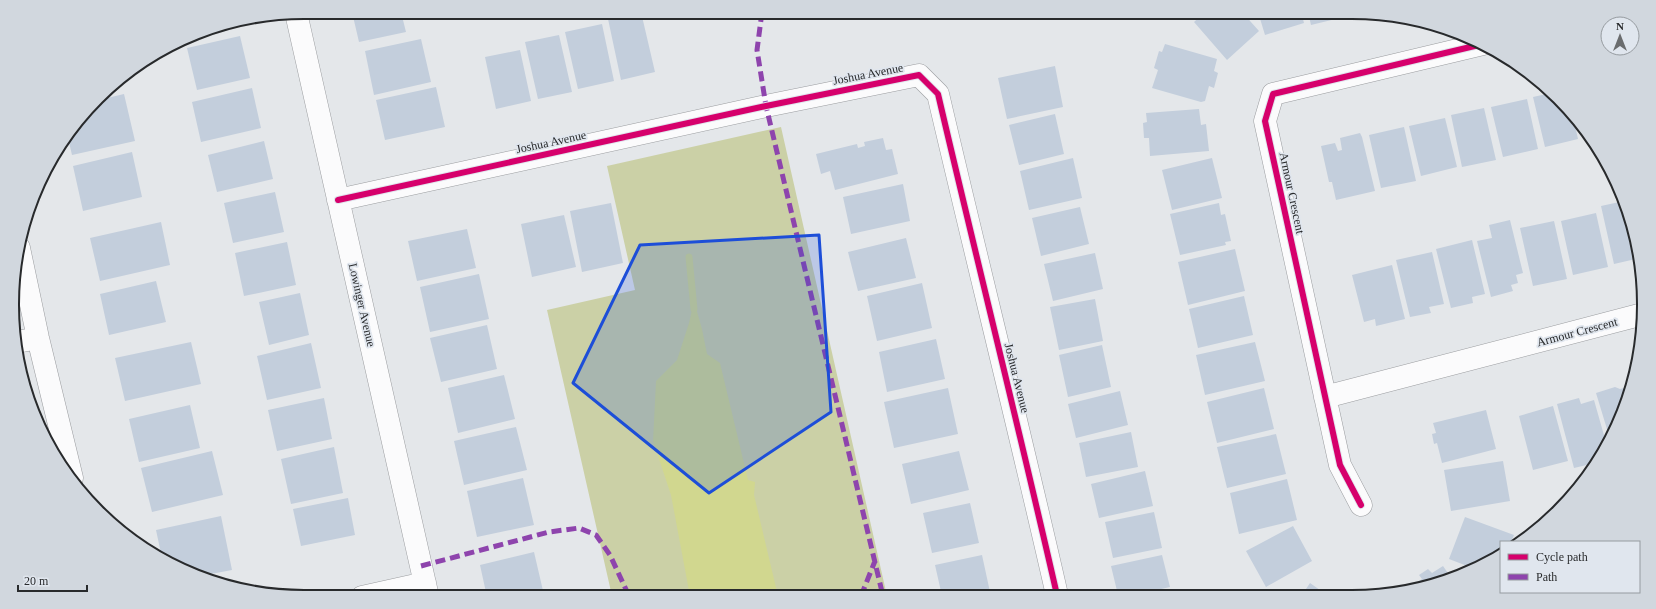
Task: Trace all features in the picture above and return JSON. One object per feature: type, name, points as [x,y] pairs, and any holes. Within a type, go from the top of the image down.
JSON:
[{"type":"street","name":"Lowinger Avenue","points":[[297,19],[427,590]]},
{"type":"street","name":"Armour Crescent","points":[[1361,505],[1340,465],[1265,121],[1273,94],[1474,46]]},
{"type":"street","name":"Joshua Avenue","points":[[338,200],[919,74],[938,94],[984,294],[1032,484],[1056,590]]},
{"type":"street","points":[[22,262],[38,338],[69,466]]},
{"type":"street","name":"Armour Crescent","points":[[1325,397],[1636,316]]},
{"type":"street","points":[[21,341],[38,338]]},
{"type":"highlighted area","points":[[819,235],[831,412],[709,493],[573,383],[640,245]]},
{"type":"shaded area","points":[[781,127],[886,590],[611,590],[547,310],[635,290],[607,166]]},
{"type":"shaded area","points":[[694,301],[707,354],[720,363],[748,480],[755,482],[754,495],[777,590],[689,590],[671,495],[653,441],[656,381],[677,360],[689,323]]},
{"type":"building","points":[[354,19],[403,19],[406,32],[359,42]]},
{"type":"building","points":[[608,19],[643,19],[655,72],[621,80]]},
{"type":"building","points":[[1197,19],[1248,19],[1259,31],[1227,60],[1194,22]]},
{"type":"building","points":[[1260,19],[1303,19],[1304,23],[1265,35]]},
{"type":"building","points":[[1310,19],[1336,19],[1311,25]]},
{"type":"building","points":[[602,24],[614,81],[578,89],[565,32]]},
{"type":"building","points":[[559,35],[572,92],[538,99],[525,42]]},
{"type":"building","points":[[240,36],[250,78],[197,90],[187,48]]},
{"type":"building","points":[[421,39],[431,82],[374,95],[365,51]]},
{"type":"building","points":[[1165,44],[1217,59],[1214,71],[1218,73],[1214,88],[1209,86],[1205,101],[1201,102],[1152,88],[1158,70],[1154,68],[1159,51],[1162,52]]},
{"type":"building","points":[[520,50],[531,101],[496,109],[485,57]]},
{"type":"building","points":[[1055,66],[1063,107],[1007,119],[998,78]]},
{"type":"building","points":[[436,87],[445,127],[385,140],[376,100]]},
{"type":"building","points":[[252,88],[261,128],[201,142],[192,102]]},
{"type":"building","points":[[124,94],[135,141],[72,155],[69,143],[90,116],[108,98]]},
{"type":"building","points":[[1544,94],[1576,128],[1578,139],[1545,147],[1533,97]]},
{"type":"building","points":[[1527,99],[1538,149],[1503,157],[1491,107]]},
{"type":"building","points":[[1484,108],[1496,160],[1462,167],[1451,115]]},
{"type":"building","points":[[1199,109],[1201,125],[1206,124],[1209,151],[1150,156],[1149,138],[1144,138],[1143,123],[1147,122],[1146,113]]},
{"type":"building","points":[[1055,114],[1064,154],[1019,165],[1009,125]]},
{"type":"building","points":[[1445,118],[1457,167],[1421,176],[1409,126]]},
{"type":"building","points":[[1404,127],[1416,181],[1381,188],[1369,135]]},
{"type":"building","points":[[1360,133],[1375,191],[1336,200],[1332,182],[1329,182],[1321,146],[1335,143],[1338,151],[1342,150],[1340,138]]},
{"type":"building","points":[[883,138],[886,150],[892,149],[898,174],[835,190],[830,171],[821,174],[816,154],[857,144],[858,148],[865,146],[864,142]]},
{"type":"building","points":[[264,141],[273,179],[217,192],[208,155]]},
{"type":"building","points":[[132,152],[142,197],[83,211],[73,166]]},
{"type":"building","points":[[1073,158],[1082,198],[1029,210],[1020,171]]},
{"type":"building","points":[[1212,158],[1222,198],[1172,210],[1162,170]]},
{"type":"building","points":[[903,184],[910,221],[851,234],[843,197]]},
{"type":"building","points":[[275,192],[284,232],[233,243],[224,203]]},
{"type":"building","points":[[1618,202],[1634,259],[1614,264],[1601,206]]},
{"type":"building","points":[[611,203],[623,263],[582,272],[570,211]]},
{"type":"building","points":[[1219,203],[1221,215],[1225,214],[1231,241],[1225,242],[1226,245],[1180,255],[1170,214]]},
{"type":"building","points":[[1080,207],[1089,244],[1041,256],[1032,218]]},
{"type":"building","points":[[1596,213],[1608,267],[1573,275],[1561,221]]},
{"type":"building","points":[[564,215],[576,267],[532,277],[521,224]]},
{"type":"building","points":[[1510,220],[1523,273],[1516,275],[1518,283],[1511,285],[1513,291],[1491,297],[1477,241],[1492,238],[1489,225]]},
{"type":"building","points":[[1554,221],[1567,279],[1533,286],[1520,228]]},
{"type":"building","points":[[161,222],[170,265],[100,281],[90,238]]},
{"type":"building","points":[[467,229],[476,268],[417,281],[408,241]]},
{"type":"building","points":[[906,238],[916,278],[858,291],[848,252]]},
{"type":"building","points":[[1472,240],[1485,294],[1472,297],[1473,303],[1451,308],[1436,249]]},
{"type":"building","points":[[287,242],[296,285],[244,296],[235,253]]},
{"type":"building","points":[[1235,249],[1245,291],[1188,305],[1178,262]]},
{"type":"building","points":[[1432,252],[1444,304],[1429,307],[1431,313],[1410,317],[1396,260]]},
{"type":"building","points":[[1095,253],[1103,289],[1053,301],[1044,264]]},
{"type":"building","points":[[1392,265],[1405,319],[1376,326],[1375,319],[1364,322],[1352,275]]},
{"type":"building","points":[[479,274],[489,319],[430,332],[420,287]]},
{"type":"building","points":[[156,281],[166,322],[109,335],[100,294]]},
{"type":"building","points":[[922,283],[932,328],[877,341],[867,296]]},
{"type":"building","points":[[300,293],[309,335],[269,345],[259,302]]},
{"type":"building","points":[[1244,296],[1253,335],[1198,348],[1189,309]]},
{"type":"building","points":[[1095,299],[1103,341],[1059,350],[1050,307]]},
{"type":"building","points":[[487,325],[497,369],[441,382],[430,338]]},
{"type":"building","points":[[936,339],[945,379],[887,392],[879,352]]},
{"type":"building","points":[[191,342],[201,384],[125,401],[115,358]]},
{"type":"building","points":[[1255,342],[1265,381],[1205,395],[1196,355]]},
{"type":"building","points":[[311,343],[321,388],[267,400],[257,356]]},
{"type":"building","points":[[1102,345],[1111,387],[1068,397],[1059,355]]},
{"type":"building","points":[[504,375],[515,419],[458,433],[448,388]]},
{"type":"building","points":[[1615,387],[1620,389],[1624,388],[1608,432],[1596,393]]},
{"type":"building","points":[[948,388],[958,434],[894,448],[884,402]]},
{"type":"building","points":[[1264,388],[1274,429],[1217,443],[1207,402]]},
{"type":"building","points":[[1120,391],[1128,425],[1076,438],[1068,404]]},
{"type":"building","points":[[324,398],[332,439],[277,451],[268,410]]},
{"type":"building","points":[[1579,398],[1581,404],[1594,400],[1605,437],[1588,465],[1574,468],[1557,404]]},
{"type":"building","points":[[190,405],[200,448],[139,462],[129,419]]},
{"type":"building","points":[[1553,406],[1568,461],[1533,470],[1519,416]]},
{"type":"building","points":[[1486,410],[1496,449],[1442,463],[1437,443],[1434,444],[1432,434],[1436,433],[1433,423]]},
{"type":"building","points":[[516,427],[527,470],[464,485],[454,441]]},
{"type":"building","points":[[1131,432],[1138,467],[1086,477],[1079,443]]},
{"type":"building","points":[[1276,434],[1286,474],[1227,488],[1217,447]]},
{"type":"building","points":[[334,447],[343,493],[291,504],[281,459]]},
{"type":"building","points":[[212,451],[223,495],[152,512],[141,468]]},
{"type":"building","points":[[959,451],[969,490],[911,504],[902,464]]},
{"type":"building","points":[[1503,461],[1510,501],[1451,511],[1444,470]]},
{"type":"building","points":[[1145,471],[1153,506],[1099,518],[1091,484]]},
{"type":"building","points":[[523,478],[534,525],[477,537],[467,491]]},
{"type":"building","points":[[1287,479],[1297,520],[1239,534],[1230,493]]},
{"type":"building","points":[[348,498],[355,535],[301,546],[293,509]]},
{"type":"building","points":[[970,503],[979,543],[932,553],[923,513]]},
{"type":"building","points":[[1154,512],[1162,548],[1113,558],[1105,522]]},
{"type":"building","points":[[221,516],[232,570],[211,574],[178,561],[161,551],[156,530]]},
{"type":"building","points":[[1465,517],[1514,535],[1511,541],[1500,541],[1500,548],[1467,566],[1449,559]]},
{"type":"building","points":[[1293,526],[1312,561],[1266,587],[1246,551]]},
{"type":"building","points":[[534,552],[543,590],[485,590],[480,565]]},
{"type":"building","points":[[982,555],[990,590],[941,590],[935,565]]},
{"type":"building","points":[[1162,555],[1170,587],[1157,590],[1117,590],[1111,566]]},
{"type":"building","points":[[1443,566],[1448,573],[1418,582],[1422,579],[1419,575],[1428,569],[1432,573]]},
{"type":"building","points":[[1310,583],[1320,590],[1305,590]]},
{"type":"waterway","points":[[689,257],[694,309]]},
{"type":"marked path","points":[[761,19],[757,50],[766,106],[882,590]]},
{"type":"marked path","points":[[421,566],[549,532],[579,528],[596,535],[610,555],[626,590]]},
{"type":"marked path","points":[[863,590],[875,561]]},
{"type":"cycle path","points":[[1361,505],[1340,465],[1265,121],[1273,94],[1474,46]]},
{"type":"cycle path","points":[[338,200],[766,106],[919,75],[938,94],[1056,590]]}]
